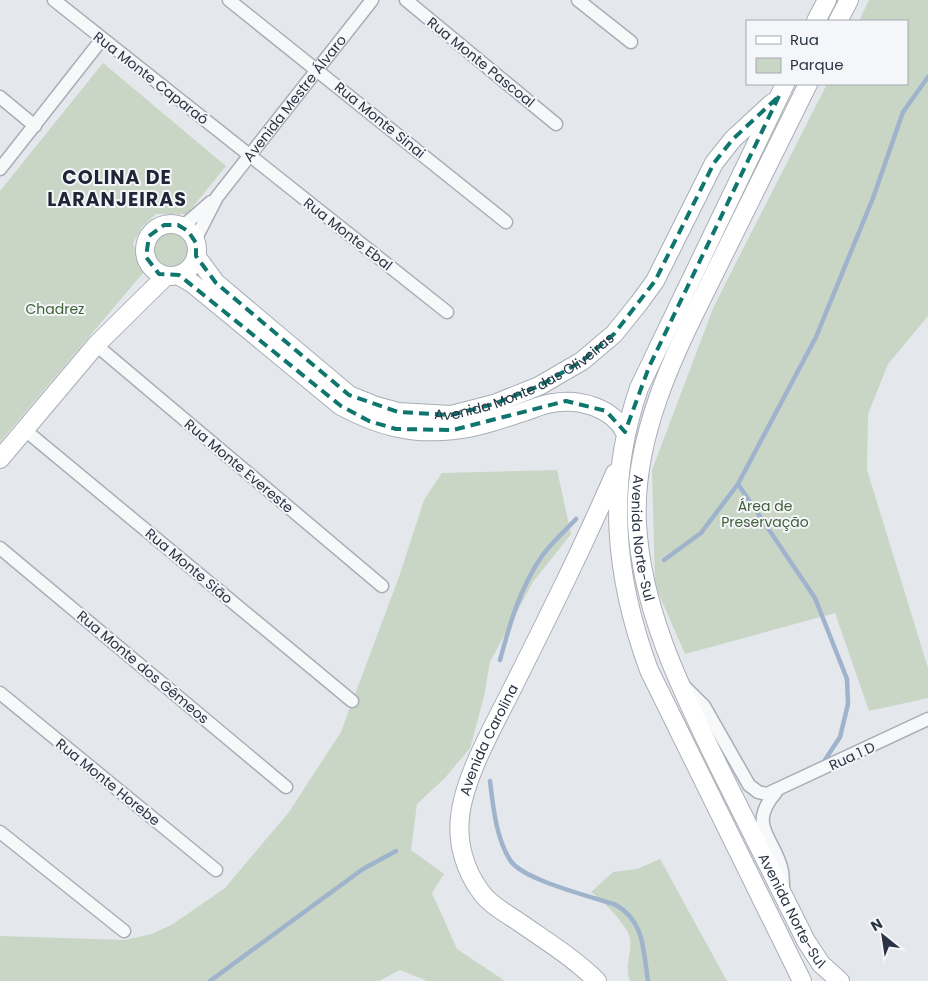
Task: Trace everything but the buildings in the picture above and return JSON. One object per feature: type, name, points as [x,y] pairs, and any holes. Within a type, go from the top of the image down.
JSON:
[{"type":"street","name":"Rua Monte Caparaó","points":[[54,0],[249,155]]},
{"type":"street","name":"Rua Monte Sinai","points":[[229,0],[506,222]]},
{"type":"street","name":"Avenida Mestre Álvaro","points":[[182,227],[217,197],[372,0]]},
{"type":"street","name":"Rua Monte Pascoal","points":[[406,0],[556,124]]},
{"type":"street","points":[[578,0],[630,42]]},
{"type":"street","points":[[816,20],[826,0]]},
{"type":"street","points":[[839,20],[849,0]]},
{"type":"street","points":[[0,170],[102,39]]},
{"type":"street","name":"Avenida Norte-Sul","points":[[808,85],[679,346],[655,406],[645,443],[637,522],[641,561],[657,626],[677,679],[814,954],[840,981]]},
{"type":"street","name":"Avenida Norte-Sul","points":[[782,90],[648,367],[625,432],[620,461],[617,515],[618,544],[623,578],[639,641],[649,670],[802,981]]},
{"type":"street","name":"Avenida Monte das Oliveiras","points":[[195,248],[216,283],[349,394],[376,406],[398,412],[451,415],[494,404],[539,386],[582,361],[614,334],[655,280],[714,163],[733,139],[782,90]]},
{"type":"street","points":[[0,97],[35,126]]},
{"type":"street","name":"Rua Monte Ebal","points":[[249,155],[447,312]]},
{"type":"street","name":"Avenida Mestre Álvaro","points":[[195,248],[217,197]]},
{"type":"street","points":[[0,459],[96,345],[165,273],[190,268],[195,248],[182,227],[167,225],[151,233],[145,250],[146,257],[165,273]]},
{"type":"street","name":"Avenida Monte das Oliveiras","points":[[165,273],[193,284],[341,406],[369,421],[396,429],[453,430],[499,420],[552,403],[566,401],[606,410],[617,419],[625,432]]},
{"type":"street","name":"Rua Monte Evereste","points":[[96,345],[382,586]]},
{"type":"street","name":"Rua Monte Sião","points":[[25,430],[352,701]]},
{"type":"street","name":"Avenida Carolina","points":[[597,981],[581,965],[506,913],[481,893],[469,871],[460,845],[460,818],[463,798],[489,736],[595,520],[620,461]]},
{"type":"street","name":"Rua Monte dos Gêmeos","points":[[0,548],[286,787]]},
{"type":"street","points":[[677,679],[704,706],[749,785],[758,792],[768,794],[776,792]]},
{"type":"street","name":"Rua Monte Horebe","points":[[0,693],[216,870]]},
{"type":"street","name":"Rua 1 D","points":[[776,792],[928,719]]},
{"type":"street","points":[[776,792],[765,805],[763,826],[782,872],[783,895]]},
{"type":"street","points":[[0,832],[124,931]]},
{"type":"highlighted area","points":[[779,96],[649,367],[625,432],[606,411],[566,401],[453,430],[396,429],[369,421],[341,406],[179,275],[159,274],[146,257],[149,236],[164,225],[178,225],[188,231],[196,243],[196,256],[216,283],[349,395],[398,412],[451,415],[494,404],[539,386],[582,361],[614,334],[655,281],[714,163],[733,139]]},
{"type":"green space","name":"Área de Preservação","points":[[869,0],[928,0],[928,316],[888,364],[868,414],[867,470],[928,668],[928,698],[869,711],[835,613],[685,654],[655,585],[652,470],[714,306],[826,85],[908,85],[908,20],[859,20]]},
{"type":"green space","name":"Chadrez","points":[[103,63],[226,166],[187,214],[156,214],[142,227],[133,243],[143,273],[0,442],[0,191]]},
{"type":"green space","points":[[170,230],[184,235],[189,249],[184,263],[170,268],[156,263],[151,249],[156,235]]},
{"type":"green space","points":[[557,470],[571,534],[533,582],[490,662],[484,697],[470,748],[445,778],[417,804],[411,850],[444,874],[432,893],[457,949],[505,981],[427,981],[400,970],[379,981],[0,981],[0,936],[125,940],[152,934],[173,924],[225,888],[289,812],[341,732],[400,574],[424,500],[442,473]]},
{"type":"green space","points":[[660,859],[727,981],[630,981],[628,976],[630,939],[628,933],[614,913],[591,892],[613,872],[637,869]]},
{"type":"waterway","points":[[664,560],[701,533],[738,484],[816,337],[873,198],[903,112],[928,77]]},
{"type":"waterway","points":[[738,484],[815,598],[847,679],[848,704],[840,737],[821,766]]},
{"type":"waterway","points":[[500,660],[512,619],[534,568],[546,551],[576,519]]},
{"type":"waterway","points":[[490,781],[498,832],[510,860],[517,867],[543,881],[616,905],[625,912],[638,928],[648,981]]},
{"type":"waterway","points":[[210,981],[363,869],[396,851]]},
{"type":"district","name":"COLINA DE LARANJEIRAS","points":[[117,188]]}]
